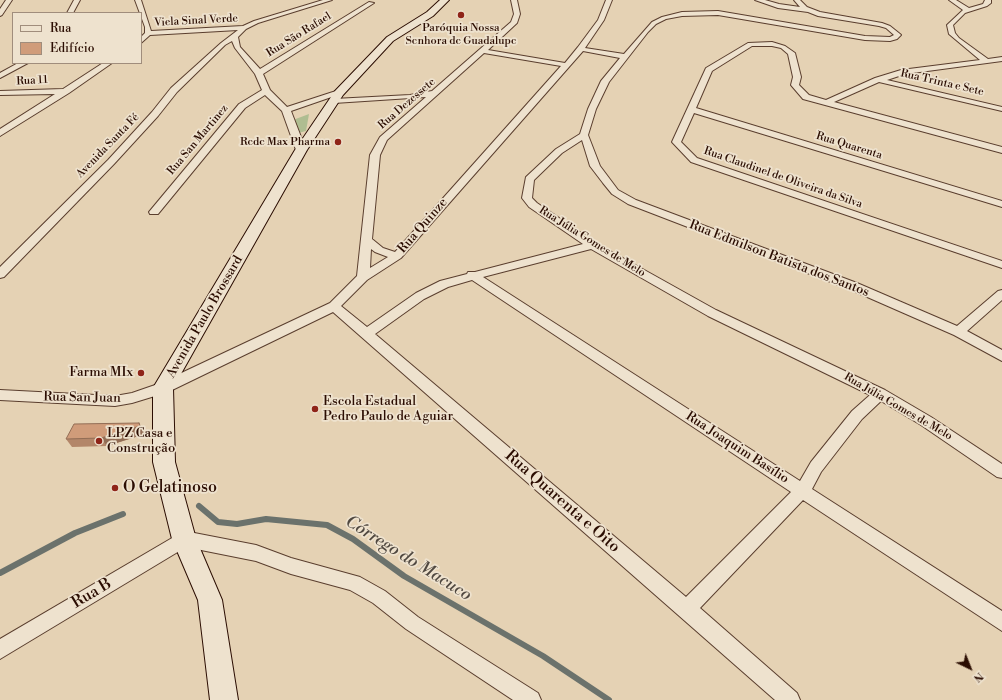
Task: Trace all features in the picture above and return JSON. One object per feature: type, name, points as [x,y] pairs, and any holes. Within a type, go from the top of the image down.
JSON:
[{"type":"main road","name":"Avenida Paulo Brossard","points":[[224,700],[210,600],[184,539],[164,462],[163,388],[301,150],[336,97],[390,39],[430,14],[445,0]]},
{"type":"street","points":[[0,14],[3,7],[9,0]]},
{"type":"street","points":[[71,12],[77,0]]},
{"type":"street","points":[[138,0],[148,27],[148,33],[142,40]]},
{"type":"street","points":[[244,28],[256,22],[329,0]]},
{"type":"street","name":"Rua Dezessete","points":[[363,278],[375,155],[383,139],[425,104],[514,23],[517,14],[514,0]]},
{"type":"street","name":"Rua Quinze","points":[[163,388],[334,306],[363,278],[397,256],[581,49],[601,20],[609,0]]},
{"type":"street","points":[[584,135],[592,108],[605,81],[624,56],[654,23],[672,15],[698,13],[734,15],[865,38],[890,39],[895,38],[898,35],[888,27],[880,24],[830,17],[810,10],[778,6],[758,0]]},
{"type":"street","points":[[796,0],[810,10]]},
{"type":"street","points":[[952,0],[968,10]]},
{"type":"street","points":[[987,61],[957,39],[950,29],[950,25],[955,19],[968,10],[985,5],[988,3],[988,0]]},
{"type":"street","name":"Rua São Rafael","points":[[259,73],[371,3]]},
{"type":"street","name":"Viela Sinal Verde","points":[[148,33],[244,28]]},
{"type":"street","name":"Avenida Santa Fé","points":[[0,274],[111,162],[155,114],[174,90],[223,44],[244,28]]},
{"type":"street","points":[[235,36],[237,48],[259,73],[266,91],[286,110],[301,150]]},
{"type":"street","name":"Rua Claudinel de Oliveira da Silva","points":[[1002,150],[806,97],[795,84],[797,77],[791,53],[783,47],[772,44],[758,44],[745,47],[709,70],[676,142],[694,160],[1002,265]]},
{"type":"street","points":[[581,49],[624,56]]},
{"type":"street","points":[[484,51],[566,65]]},
{"type":"street","points":[[825,103],[878,80],[904,72],[1002,59]]},
{"type":"street","points":[[0,76],[22,64]]},
{"type":"street","points":[[0,133],[106,64]]},
{"type":"street","name":"Rua Trinta e Sete","points":[[878,80],[1002,109]]},
{"type":"street","name":"Rua 11","points":[[0,93],[66,91]]},
{"type":"street","name":"Rua San Martinez","points":[[154,212],[242,106],[266,91]]},
{"type":"street","points":[[286,110],[336,97],[410,97],[436,93]]},
{"type":"street","points":[[410,97],[425,104]]},
{"type":"street","points":[[992,106],[1002,104]]},
{"type":"street","name":"Rua Quarenta","points":[[690,109],[1002,204]]},
{"type":"street","name":"Rua Júlia Gomes de Melo","points":[[584,135],[559,150],[529,179],[527,198],[533,205],[592,245],[712,313],[880,394],[926,421],[1002,472]]},
{"type":"street","name":"Rua Edmilson Batista dos Santos","points":[[584,135],[595,166],[602,176],[615,192],[632,202],[853,286],[958,332],[1002,356]]},
{"type":"street","points":[[366,239],[379,250],[397,256]]},
{"type":"street","points":[[367,333],[420,296],[444,284],[472,275],[592,245]]},
{"type":"street","name":"Rua Joaquim Basílio","points":[[472,275],[1002,622]]},
{"type":"street","points":[[958,332],[1002,294]]},
{"type":"street","name":"Rua Quarenta e Oito","points":[[334,306],[687,609],[790,700]]},
{"type":"street","name":"Rua San Juan","points":[[0,395],[115,401],[132,398],[163,388]]},
{"type":"street","points":[[687,609],[802,491],[816,467],[857,415],[880,394]]},
{"type":"street","points":[[184,539],[256,553],[291,566],[354,582],[379,597],[412,623],[531,700]]},
{"type":"street","name":"Rua B","points":[[0,650],[184,539]]},
{"type":"green space","points":[[309,114],[306,131],[298,133],[293,120]]},
{"type":"building","points":[[139,423],[140,426],[101,438],[66,439],[74,424]]},
{"type":"waterway","name":"Córrego do Macuco","points":[[199,506],[218,522],[237,524],[266,519],[327,525],[353,539],[404,576],[543,656],[609,700]]},
{"type":"waterway","points":[[0,573],[75,533],[123,514]]},
{"type":"place","name":"Paróquia Nossa Senhora de Guadalupe","points":[[461,15]]},
{"type":"place","name":"Rede Max Pharma","points":[[338,142]]},
{"type":"place","name":"Farma MIx","points":[[141,373]]},
{"type":"place","name":"Escola Estadual Pedro Paulo de Aguiar","points":[[315,409]]},
{"type":"place","name":"LPZ Casa e Construção","points":[[99,441]]},
{"type":"place","name":"O Gelatinoso","points":[[115,488]]}]
